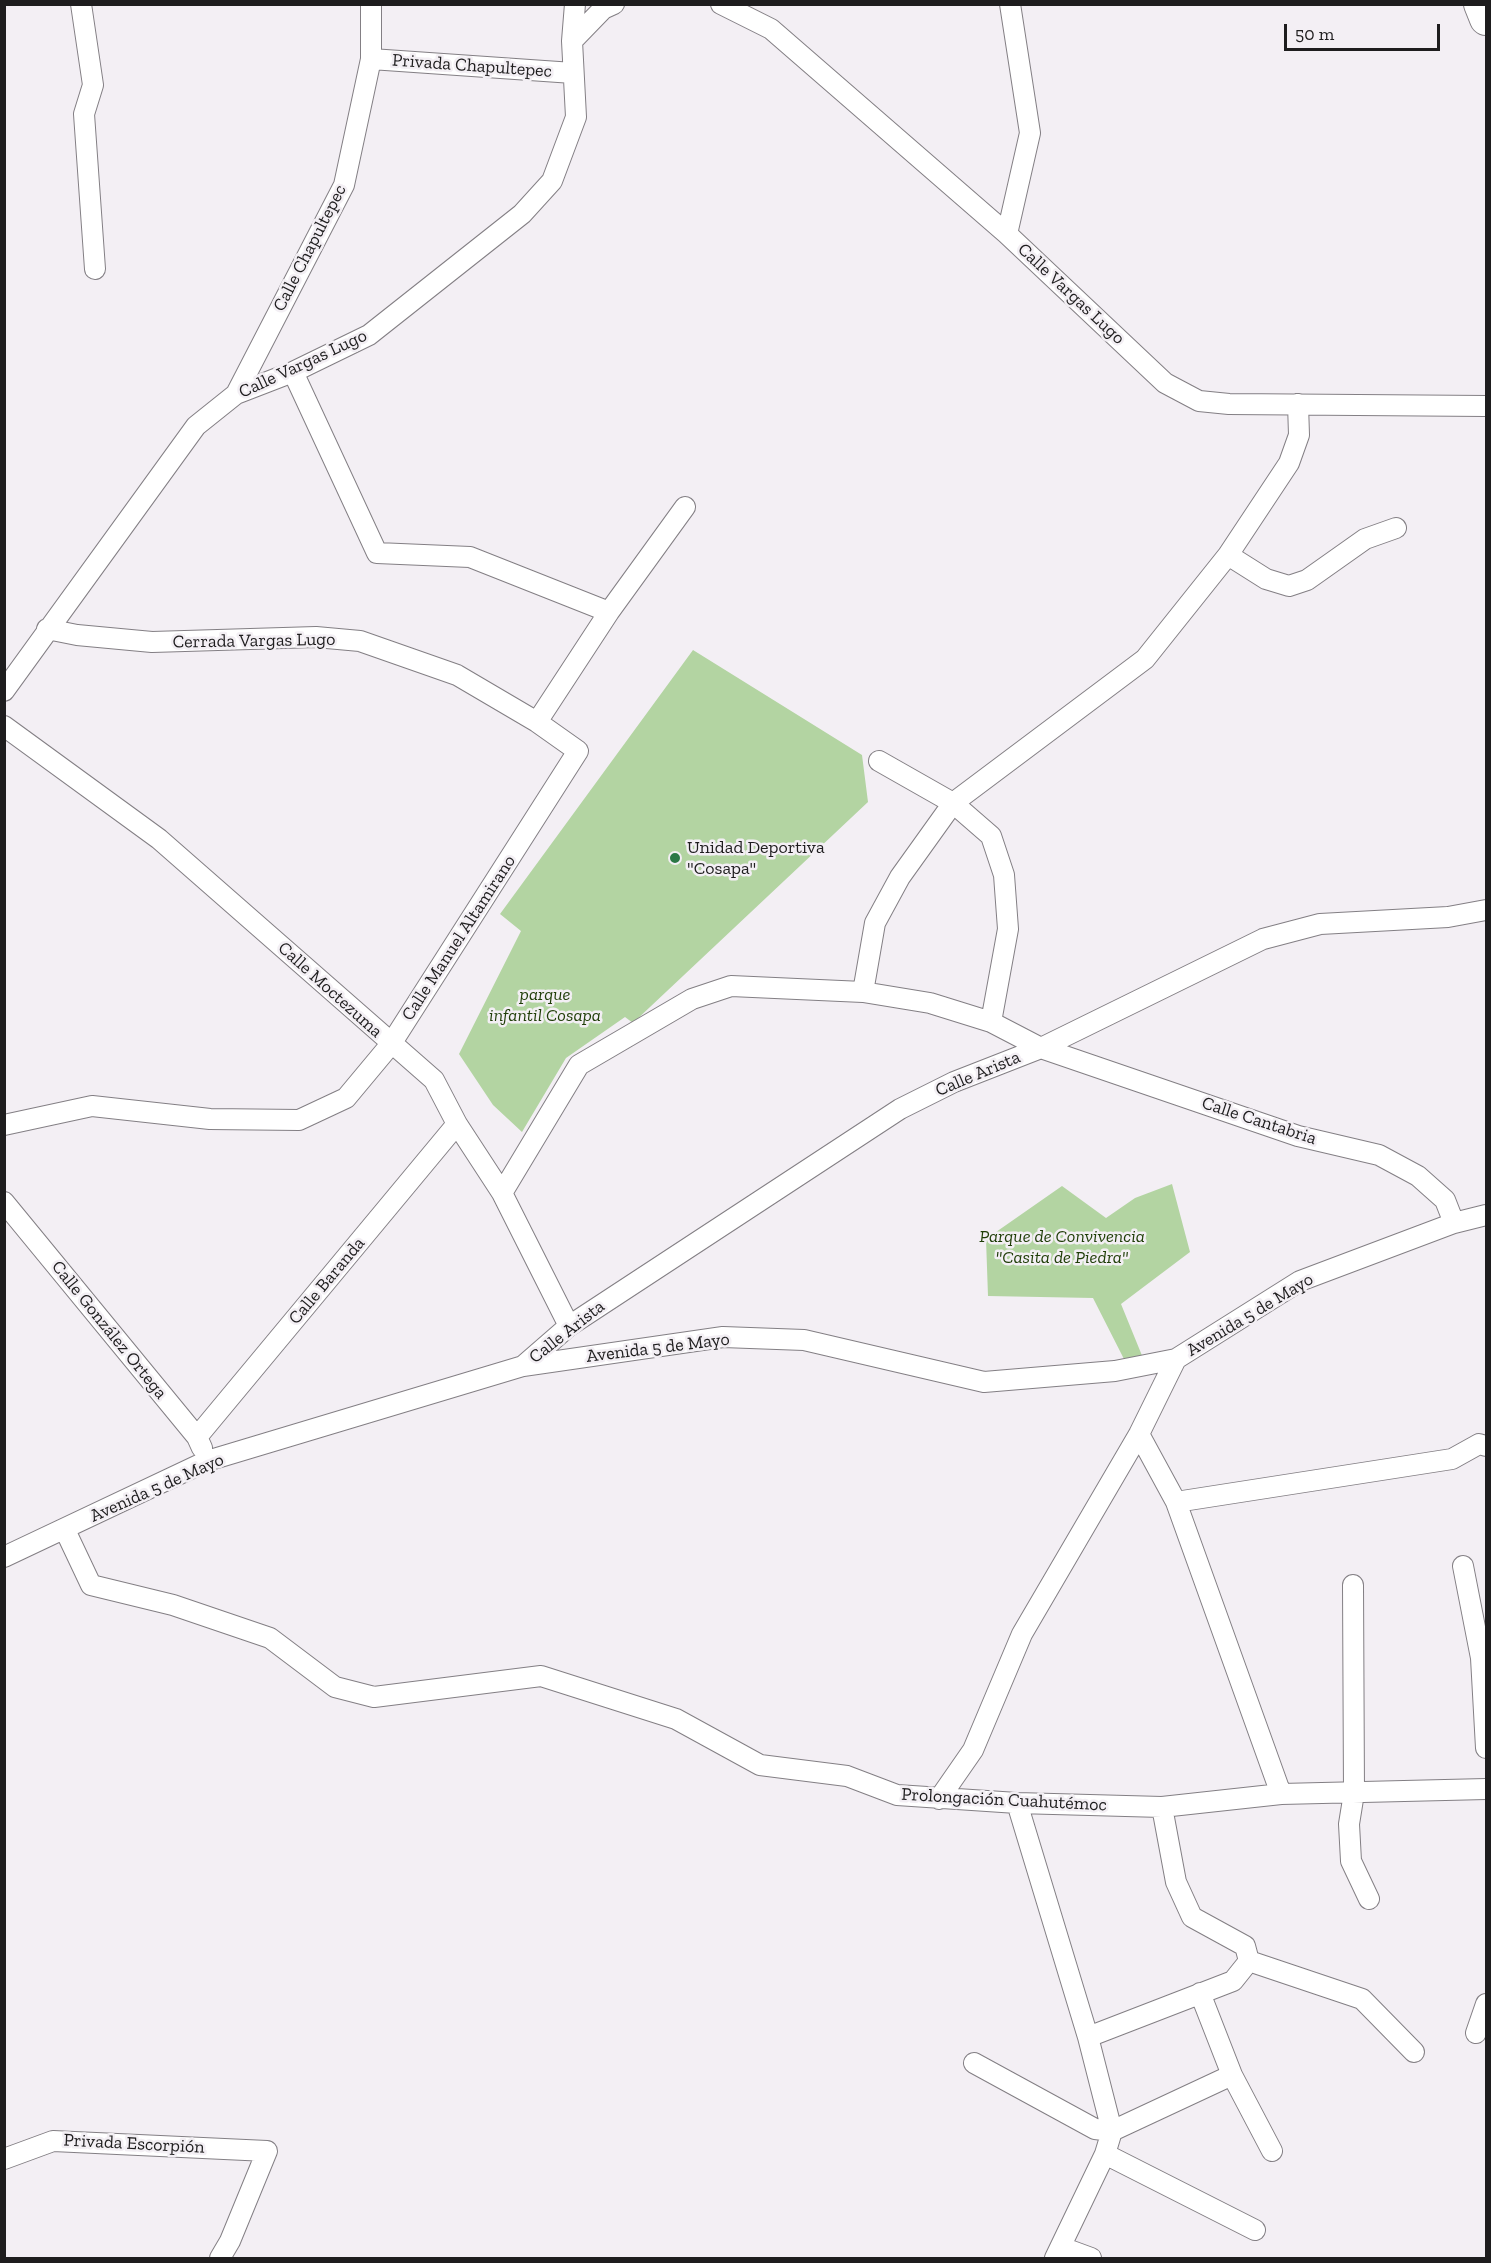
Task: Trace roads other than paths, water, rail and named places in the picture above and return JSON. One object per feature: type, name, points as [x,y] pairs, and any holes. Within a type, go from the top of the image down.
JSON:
[{"type":"main road","points":[[1480,4],[1486,19]]},
{"type":"street","points":[[81,4],[93,85],[84,114],[96,269]]},
{"type":"street","name":"Calle Chapultepec","points":[[236,394],[344,185],[371,59],[371,4]]},
{"type":"street","points":[[573,73],[572,41],[575,4]]},
{"type":"street","points":[[572,41],[603,9],[614,4]]},
{"type":"street","name":"Calle Vargas Lugo","points":[[721,4],[771,29],[1007,234],[1165,383],[1198,401],[1229,404],[1486,406]]},
{"type":"street","points":[[1007,234],[1030,133],[1010,4]]},
{"type":"street","name":"Privada Chapultepec","points":[[371,59],[573,73]]},
{"type":"street","name":"Calle Vargas Lugo","points":[[4,691],[196,426],[236,394],[293,372],[369,335],[522,214],[552,181],[576,117],[573,73]]},
{"type":"street","points":[[293,372],[377,553],[470,557],[609,612]]},
{"type":"street","points":[[862,992],[875,922],[900,877],[954,803],[1145,659],[1228,555],[1289,463],[1299,435],[1298,404]]},
{"type":"street","points":[[537,722],[609,612],[685,507]]},
{"type":"street","points":[[1228,555],[1266,579],[1289,586],[1307,580],[1365,539],[1396,528]]},
{"type":"street","name":"Cerrada Vargas Lugo","points":[[47,629],[77,635],[153,642],[316,637],[360,641],[457,675],[537,722],[578,752]]},
{"type":"street","name":"Calle Moctezuma","points":[[4,726],[159,839],[434,1080],[457,1124],[502,1193],[569,1326]]},
{"type":"street","name":"Calle Manuel Altamirano","points":[[4,1125],[92,1106],[210,1119],[299,1120],[346,1098],[391,1044],[578,752]]},
{"type":"street","points":[[879,761],[954,803],[991,836],[1004,875],[1008,929],[991,1022]]},
{"type":"street","name":"Calle Arista","points":[[523,1366],[569,1326],[900,1109],[954,1082],[1041,1048],[1263,939],[1320,924],[1448,917],[1486,910]]},
{"type":"street","name":"Calle Cantabria","points":[[502,1193],[579,1065],[692,999],[731,986],[862,992],[930,1003],[991,1022],[1041,1048],[1298,1136],[1379,1155],[1418,1176],[1444,1200],[1454,1223]]},
{"type":"street","name":"Calle Baranda","points":[[197,1437],[457,1124]]},
{"type":"street","name":"Calle González Ortega","points":[[4,1202],[197,1437],[207,1461]]},
{"type":"street","name":"Avenida 5 de Mayo","points":[[4,1557],[66,1530],[207,1461],[523,1366],[723,1337],[804,1340],[984,1382],[1115,1371],[1176,1359],[1300,1281],[1454,1223],[1486,1215]]},
{"type":"street","points":[[939,1799],[973,1750],[1023,1634],[1139,1434],[1176,1359]]},
{"type":"street","points":[[1139,1434],[1176,1502],[1281,1794]]},
{"type":"street","points":[[1176,1502],[1452,1459],[1479,1444],[1486,1446]]},
{"type":"street","name":"Prolongación Cuahutémoc","points":[[66,1530],[91,1585],[173,1605],[270,1638],[335,1687],[374,1697],[541,1676],[676,1719],[760,1765],[847,1776],[897,1796],[1017,1803],[1162,1807],[1281,1794],[1486,1789]]},
{"type":"street","points":[[1463,1566],[1484,1658],[1486,1748]]},
{"type":"street","points":[[1353,1585],[1354,1793],[1349,1824],[1352,1861],[1369,1899]]},
{"type":"street","points":[[1017,1803],[1088,2037],[1112,2131],[1105,2154],[1058,2253],[1091,2259]]},
{"type":"street","points":[[1162,1807],[1176,1882],[1192,1917],[1245,1946],[1249,1961]]},
{"type":"street","points":[[1088,2037],[1233,1981],[1249,1961]]},
{"type":"street","points":[[1249,1961],[1362,1999],[1414,2052]]},
{"type":"street","points":[[1200,1994],[1232,2075],[1272,2151]]},
{"type":"street","points":[[1476,2033],[1486,2004]]},
{"type":"street","points":[[974,2062],[1095,2129],[1112,2131],[1232,2075]]},
{"type":"street","name":"Privada Escorpión","points":[[4,2159],[53,2141],[267,2151],[230,2241],[220,2259]]},
{"type":"street","points":[[1105,2154],[1255,2230]]},
{"type":"place","name":"Unidad Deportiva \"Cosapa\"","points":[[675,858]]},
{"type":"park label","name":"parque infantil Cosapa","points":[[545,1005]]},
{"type":"park label","name":"Parque de Convivencia \"Casita de Piedra\"","points":[[1062,1247]]}]
